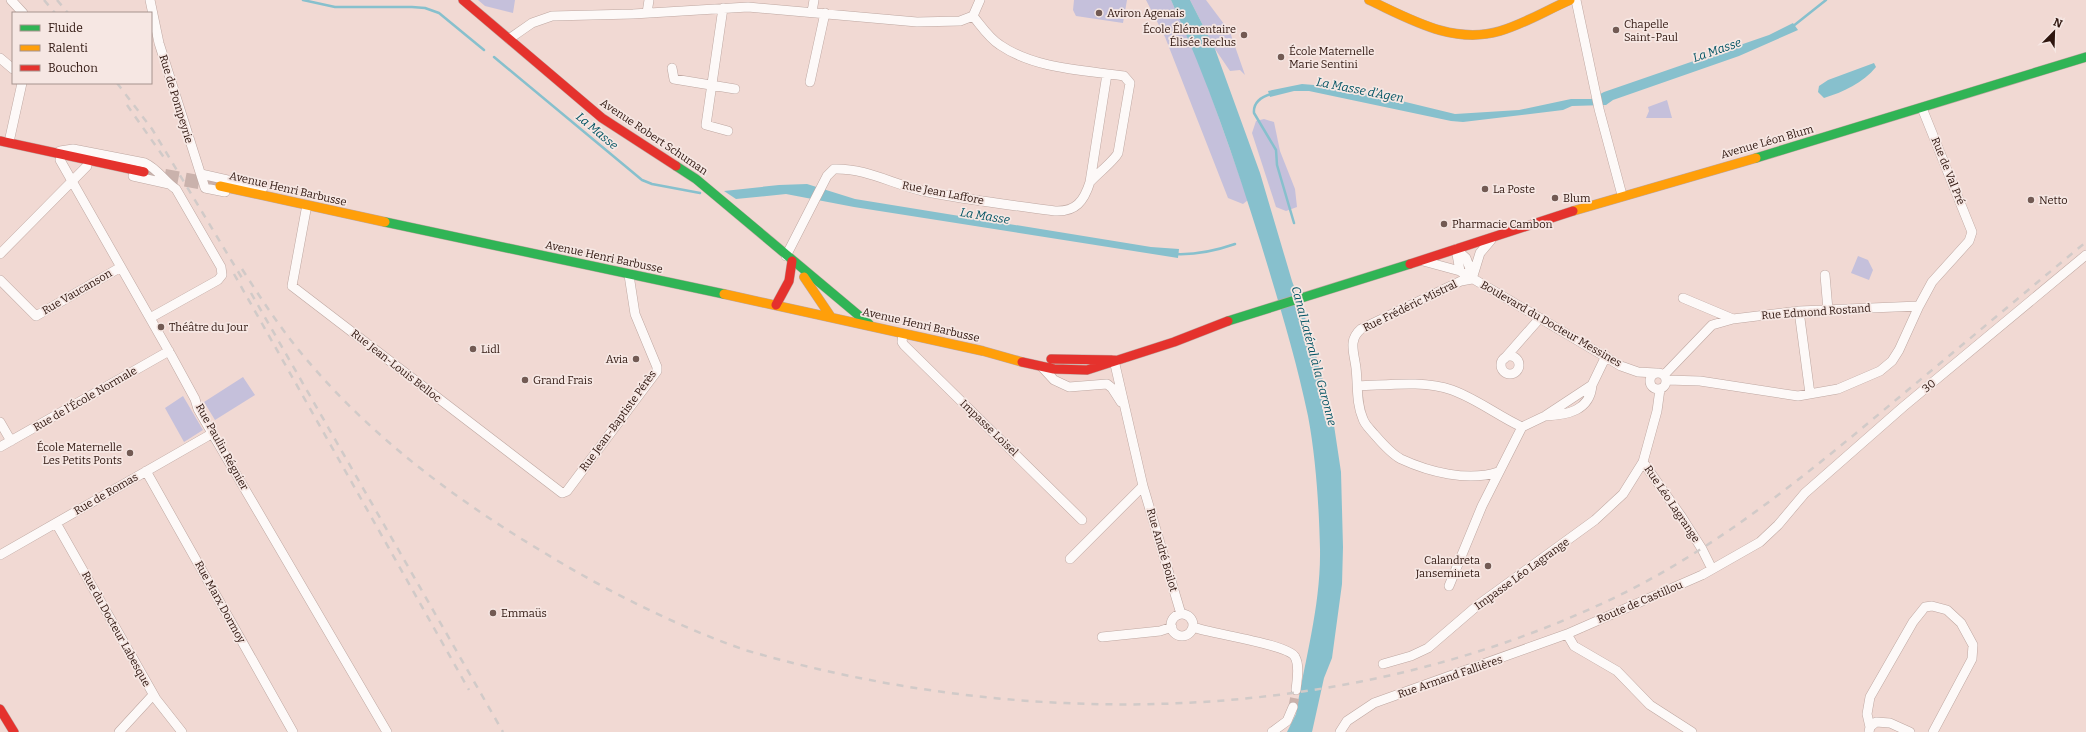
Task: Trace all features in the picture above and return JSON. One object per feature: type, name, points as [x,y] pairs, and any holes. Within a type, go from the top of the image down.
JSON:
[{"type":"main road","name":"Avenue Robert Schuman","points":[[463,0],[602,118],[696,179],[791,261],[873,327]]},
{"type":"main road","points":[[1369,0],[1436,30],[1471,36],[1499,31],[1570,0]]},
{"type":"main road","name":"Avenue Léon Blum","points":[[1272,306],[1456,249],[1622,195],[1696,176],[2086,57]]},
{"type":"main road","points":[[4,142],[144,172]]},
{"type":"main road","name":"Avenue Henri Barbusse","points":[[220,186],[629,275],[776,305],[983,351],[992,355],[1031,364],[1073,371],[1097,368],[1107,365],[1114,360],[1174,342],[1232,319],[1272,306]]},
{"type":"main road","name":"Avenue Robert Schuman","points":[[791,261],[835,318]]},
{"type":"main road","points":[[776,305],[789,281],[791,261]]},
{"type":"main road","points":[[835,318],[836,297]]},
{"type":"main road","name":"Avenue Henri Barbusse","points":[[983,351],[993,349],[1061,361],[1101,357],[1114,360]]},
{"type":"main road","points":[[1045,366],[1061,361]]},
{"type":"main road","points":[[0,709],[14,732]]},
{"type":"street","points":[[11,0],[22,12]]},
{"type":"street","name":"Rue de Pompeyrie","points":[[150,0],[159,43],[189,143],[205,188],[306,210]]},
{"type":"street","points":[[646,13],[649,0]]},
{"type":"street","points":[[812,12],[814,0]]},
{"type":"street","points":[[509,39],[532,23],[552,16],[646,13],[748,7],[917,22],[960,21],[973,16],[980,0]]},
{"type":"street","points":[[1576,0],[1600,109],[1622,195]]},
{"type":"street","points":[[723,8],[706,126],[728,131]]},
{"type":"street","points":[[810,82],[825,13]]},
{"type":"street","name":"Rue Jean Laffore","points":[[973,16],[988,34],[1000,45],[1018,55],[1035,62],[1124,76],[1130,83],[1118,153],[1115,159],[1106,165],[1090,182]]},
{"type":"street","points":[[0,58],[12,69]]},
{"type":"street","points":[[672,68],[674,79],[735,89]]},
{"type":"street","name":"Rue Jean Laffore","points":[[791,261],[811,208],[827,176],[834,169],[858,170],[924,191],[1064,211],[1073,208],[1086,196],[1090,182],[1107,74]]},
{"type":"street","points":[[4,142],[22,84]]},
{"type":"street","name":"Rue de Val Pré","points":[[1922,108],[1960,200],[1972,232],[1972,236]]},
{"type":"street","points":[[56,154],[73,149],[145,163],[153,166],[169,184],[176,189],[221,267],[222,275],[218,280],[150,318]]},
{"type":"street","points":[[56,154],[88,166],[169,184]]},
{"type":"street","name":"Rue Paulin Régnier","points":[[56,154],[150,318],[213,434],[387,732]]},
{"type":"street","points":[[1094,157],[1098,162],[1106,165]]},
{"type":"street","points":[[0,254],[88,166]]},
{"type":"street","points":[[201,174],[351,209],[359,217]]},
{"type":"street","points":[[306,210],[349,219],[359,217]]},
{"type":"street","name":"Rue Jean-Louis Belloc","points":[[306,210],[292,286],[562,493]]},
{"type":"street","name":"Boulevard du Docteur Messines","points":[[1472,278],[1480,253],[1494,236]]},
{"type":"street","name":"Boulevard du Docteur Messines","points":[[1456,249],[1466,258],[1472,278],[1621,366],[1638,372],[1798,396],[1838,389],[1886,366],[1899,350],[1919,306],[1932,282],[1972,236]]},
{"type":"street","points":[[1456,249],[1460,272]]},
{"type":"street","name":"30","points":[[1712,569],[1760,542],[1778,524],[1797,500],[1816,483],[1903,407],[2086,255]]},
{"type":"street","points":[[1421,260],[1460,272],[1472,278]]},
{"type":"street","name":"Rue Vaucanson","points":[[0,280],[36,316],[121,267]]},
{"type":"street","name":"Rue Jean-Baptiste Pérès","points":[[562,493],[567,491],[657,370],[635,314],[629,275]]},
{"type":"street","points":[[1825,275],[1828,310]]},
{"type":"street","name":"Rue Frédéric Mistral","points":[[1472,278],[1461,281],[1382,318],[1361,329],[1354,335],[1353,342],[1359,406],[1364,421],[1382,442],[1400,458],[1433,470],[1469,476],[1487,476],[1498,472]]},
{"type":"street","points":[[1683,298],[1733,319]]},
{"type":"street","name":"Rue Edmond Rostand","points":[[1712,325],[1733,319],[1799,311],[1919,306]]},
{"type":"street","points":[[1621,366],[1656,387],[1666,385],[1662,376],[1712,325],[1708,309]]},
{"type":"street","points":[[1799,311],[1810,394]]},
{"type":"street","points":[[1504,359],[1540,318]]},
{"type":"street","name":"Impasse Loisel","points":[[903,334],[902,342],[904,345],[1082,520]]},
{"type":"street","name":"Rue de l'École Normale","points":[[0,447],[169,352]]},
{"type":"street","points":[[1545,416],[1558,415],[1580,409],[1584,406],[1592,391],[1592,385],[1606,356]]},
{"type":"street","name":"Rue André Boilot","points":[[1114,360],[1143,486],[1181,614]]},
{"type":"street","points":[[1031,364],[1042,367],[1054,380],[1069,387],[1107,384],[1112,388],[1124,407]]},
{"type":"street","name":"Rue Léo Lagrange","points":[[1662,376],[1651,378],[1656,387],[1657,411],[1643,462],[1690,529],[1712,569]]},
{"type":"street","points":[[1448,586],[1498,472],[1522,427],[1545,416],[1592,385]]},
{"type":"street","points":[[1358,386],[1438,386],[1473,399],[1503,418],[1522,427]]},
{"type":"street","points":[[0,422],[11,441]]},
{"type":"street","name":"Rue de Romas","points":[[0,555],[213,434]]},
{"type":"street","name":"Impasse Léo Lagrange","points":[[1383,664],[1411,656],[1428,648],[1478,605],[1595,520],[1623,494],[1643,462]]},
{"type":"street","name":"Rue Marx Dormoy","points":[[146,471],[293,732]]},
{"type":"street","points":[[1070,559],[1143,486]]},
{"type":"street","name":"Rue du Docteur Labesque","points":[[56,523],[153,695],[182,732]]},
{"type":"street","name":"Route de Castillou","points":[[1567,634],[1712,569]]},
{"type":"street","points":[[1869,730],[1866,714],[1870,697],[1913,622],[1925,607],[1932,606],[1947,610],[1962,623],[1973,645],[1972,659],[1933,732]]},
{"type":"street","points":[[1181,614],[1189,616],[1193,622],[1193,627],[1190,632],[1184,635],[1177,634],[1172,627],[1173,619],[1181,614]]},
{"type":"street","points":[[1102,637],[1160,631],[1172,627]]},
{"type":"street","points":[[1193,627],[1207,632],[1278,646],[1289,650],[1295,655],[1297,662],[1296,690]]},
{"type":"street","points":[[1567,634],[1574,646],[1610,666],[1621,675],[1650,705],[1692,732]]},
{"type":"street","name":"Rue Armand Fallières","points":[[1340,732],[1347,722],[1374,703],[1567,634]]},
{"type":"street","points":[[119,732],[153,695]]},
{"type":"street","points":[[1272,732],[1287,721],[1293,708]]},
{"type":"street","points":[[1869,730],[1876,722],[1890,723],[1910,732]]},
{"type":"shaded area","points":[[478,0],[515,0],[513,13],[485,6]]},
{"type":"shaded area","name":"Aviron Agenais","points":[[1074,0],[1127,0],[1123,23],[1076,16],[1073,10]]},
{"type":"shaded area","points":[[1146,0],[1171,0],[1198,59],[1248,200],[1243,204],[1228,198],[1165,37]]},
{"type":"shaded area","points":[[1190,0],[1206,0],[1230,32],[1245,75],[1240,70],[1230,71],[1215,49]]},
{"type":"shaded area","points":[[1667,100],[1672,118],[1646,118],[1649,111],[1648,107]]},
{"type":"shaded area","points":[[1264,119],[1274,122],[1280,151],[1295,189],[1297,207],[1286,211],[1276,207],[1252,133],[1256,121]]},
{"type":"shaded area","points":[[1858,256],[1868,260],[1873,270],[1869,280],[1851,273]]},
{"type":"shaded area","points":[[243,377],[255,395],[215,420],[204,402]]},
{"type":"shaded area","points":[[183,396],[203,430],[184,442],[165,408]]},
{"type":"water","name":"Canal Latéral à la Garonne","points":[[1171,0],[1190,0],[1215,49],[1260,173],[1292,281],[1305,317],[1332,412],[1341,472],[1343,547],[1342,584],[1332,658],[1324,678],[1312,732],[1287,732],[1296,714],[1312,632],[1320,570],[1320,533],[1317,482],[1308,416],[1286,329],[1241,182],[1220,120],[1197,60]]},
{"type":"water","points":[[1793,23],[1798,30],[1739,56],[1613,100],[1606,105],[1572,106],[1563,110],[1463,122],[1451,121],[1309,91],[1294,91],[1270,97],[1268,91],[1302,84],[1326,86],[1385,97],[1455,114],[1519,110],[1571,99],[1591,99],[1604,92],[1769,35]]},
{"type":"water","points":[[1874,63],[1876,67],[1871,73],[1852,86],[1824,98],[1818,92],[1819,86],[1828,80]]},
{"type":"water","points":[[807,184],[855,199],[1151,247],[1179,249],[1178,258],[854,207],[786,194],[736,199],[724,191],[779,185]]},
{"type":"waterway","name":"La Masse","points":[[303,0],[335,7],[425,8],[439,13],[484,50]]},
{"type":"waterway","name":"La Masse","points":[[1792,27],[1826,0]]},
{"type":"waterway","name":"La Masse","points":[[494,57],[642,180],[652,184],[700,193]]},
{"type":"waterway","name":"La Masse d'Agen","points":[[1271,94],[1258,100],[1254,113],[1276,150],[1277,165],[1294,223]]},
{"type":"waterway","name":"La Masse","points":[[1175,254],[1206,252],[1235,244]]},
{"type":"tunnel","points":[[144,172],[220,186]]},
{"type":"tunnel","points":[[1293,707],[1296,690]]},
{"type":"railway","points":[[44,0],[54,12]]},
{"type":"railway","points":[[57,0],[67,12]]},
{"type":"railway","points":[[118,84],[152,129],[242,278]]},
{"type":"railway","points":[[127,105],[165,159]]},
{"type":"railway","points":[[242,269],[282,329],[323,379],[351,408],[411,461],[475,509],[543,552],[616,594],[692,630],[745,650],[853,677],[963,695],[1074,703],[1186,703],[1298,692],[1407,671],[1515,639],[1618,596],[1656,576],[1692,554],[1763,506],[1831,454],[2086,242]]},
{"type":"railway","points":[[234,274],[469,690]]},
{"type":"railway","points":[[251,293],[503,732]]},
{"type":"traffic: fast","points":[[1756,158],[2086,57]]},
{"type":"traffic: fast","points":[[676,166],[696,179],[869,324]]},
{"type":"traffic: fast","points":[[385,222],[724,294]]},
{"type":"traffic: fast","points":[[1228,321],[1410,264]]},
{"type":"traffic: slow","points":[[1369,0],[1432,28],[1465,35],[1500,31],[1527,21],[1570,0]]},
{"type":"traffic: slow","points":[[1573,211],[1756,158]]},
{"type":"traffic: slow","points":[[220,186],[385,222]]},
{"type":"traffic: slow","points":[[804,277],[831,317]]},
{"type":"traffic: slow","points":[[724,294],[983,351],[1022,362]]},
{"type":"traffic: jam","points":[[463,0],[602,118],[676,166]]},
{"type":"traffic: jam","points":[[0,141],[144,172]]},
{"type":"traffic: jam","points":[[1410,264],[1573,211]]},
{"type":"traffic: jam","points":[[776,305],[789,281],[792,261]]},
{"type":"traffic: jam","points":[[1022,362],[1054,369],[1087,370],[1174,342],[1228,321]]},
{"type":"traffic: jam","points":[[1051,359],[1114,360]]},
{"type":"traffic: jam","points":[[0,709],[14,732]]},
{"type":"place","name":"Aviron Agenais","points":[[1099,13]]},
{"type":"place","name":"Chapelle Saint-Paul","points":[[1616,30]]},
{"type":"place","name":"École Élémentaire Élisée Reclus","points":[[1244,35]]},
{"type":"place","name":"École Maternelle Marie Sentini","points":[[1281,57]]},
{"type":"place","name":"La Poste","points":[[1485,189]]},
{"type":"place","name":"Blum","points":[[1555,198]]},
{"type":"place","name":"Netto","points":[[2031,200]]},
{"type":"place","name":"Pharmacie Cambon","points":[[1444,224]]},
{"type":"place","name":"Théâtre du Jour","points":[[161,327]]},
{"type":"place","name":"Lidl","points":[[473,349]]},
{"type":"place","name":"Avia","points":[[636,359]]},
{"type":"place","name":"Grand Frais","points":[[525,380]]},
{"type":"place","name":"École Maternelle Les Petits Ponts","points":[[130,453]]},
{"type":"place","name":"Calandreta Jansemineta","points":[[1488,566]]},
{"type":"place","name":"Emmaüs","points":[[493,613]]}]
